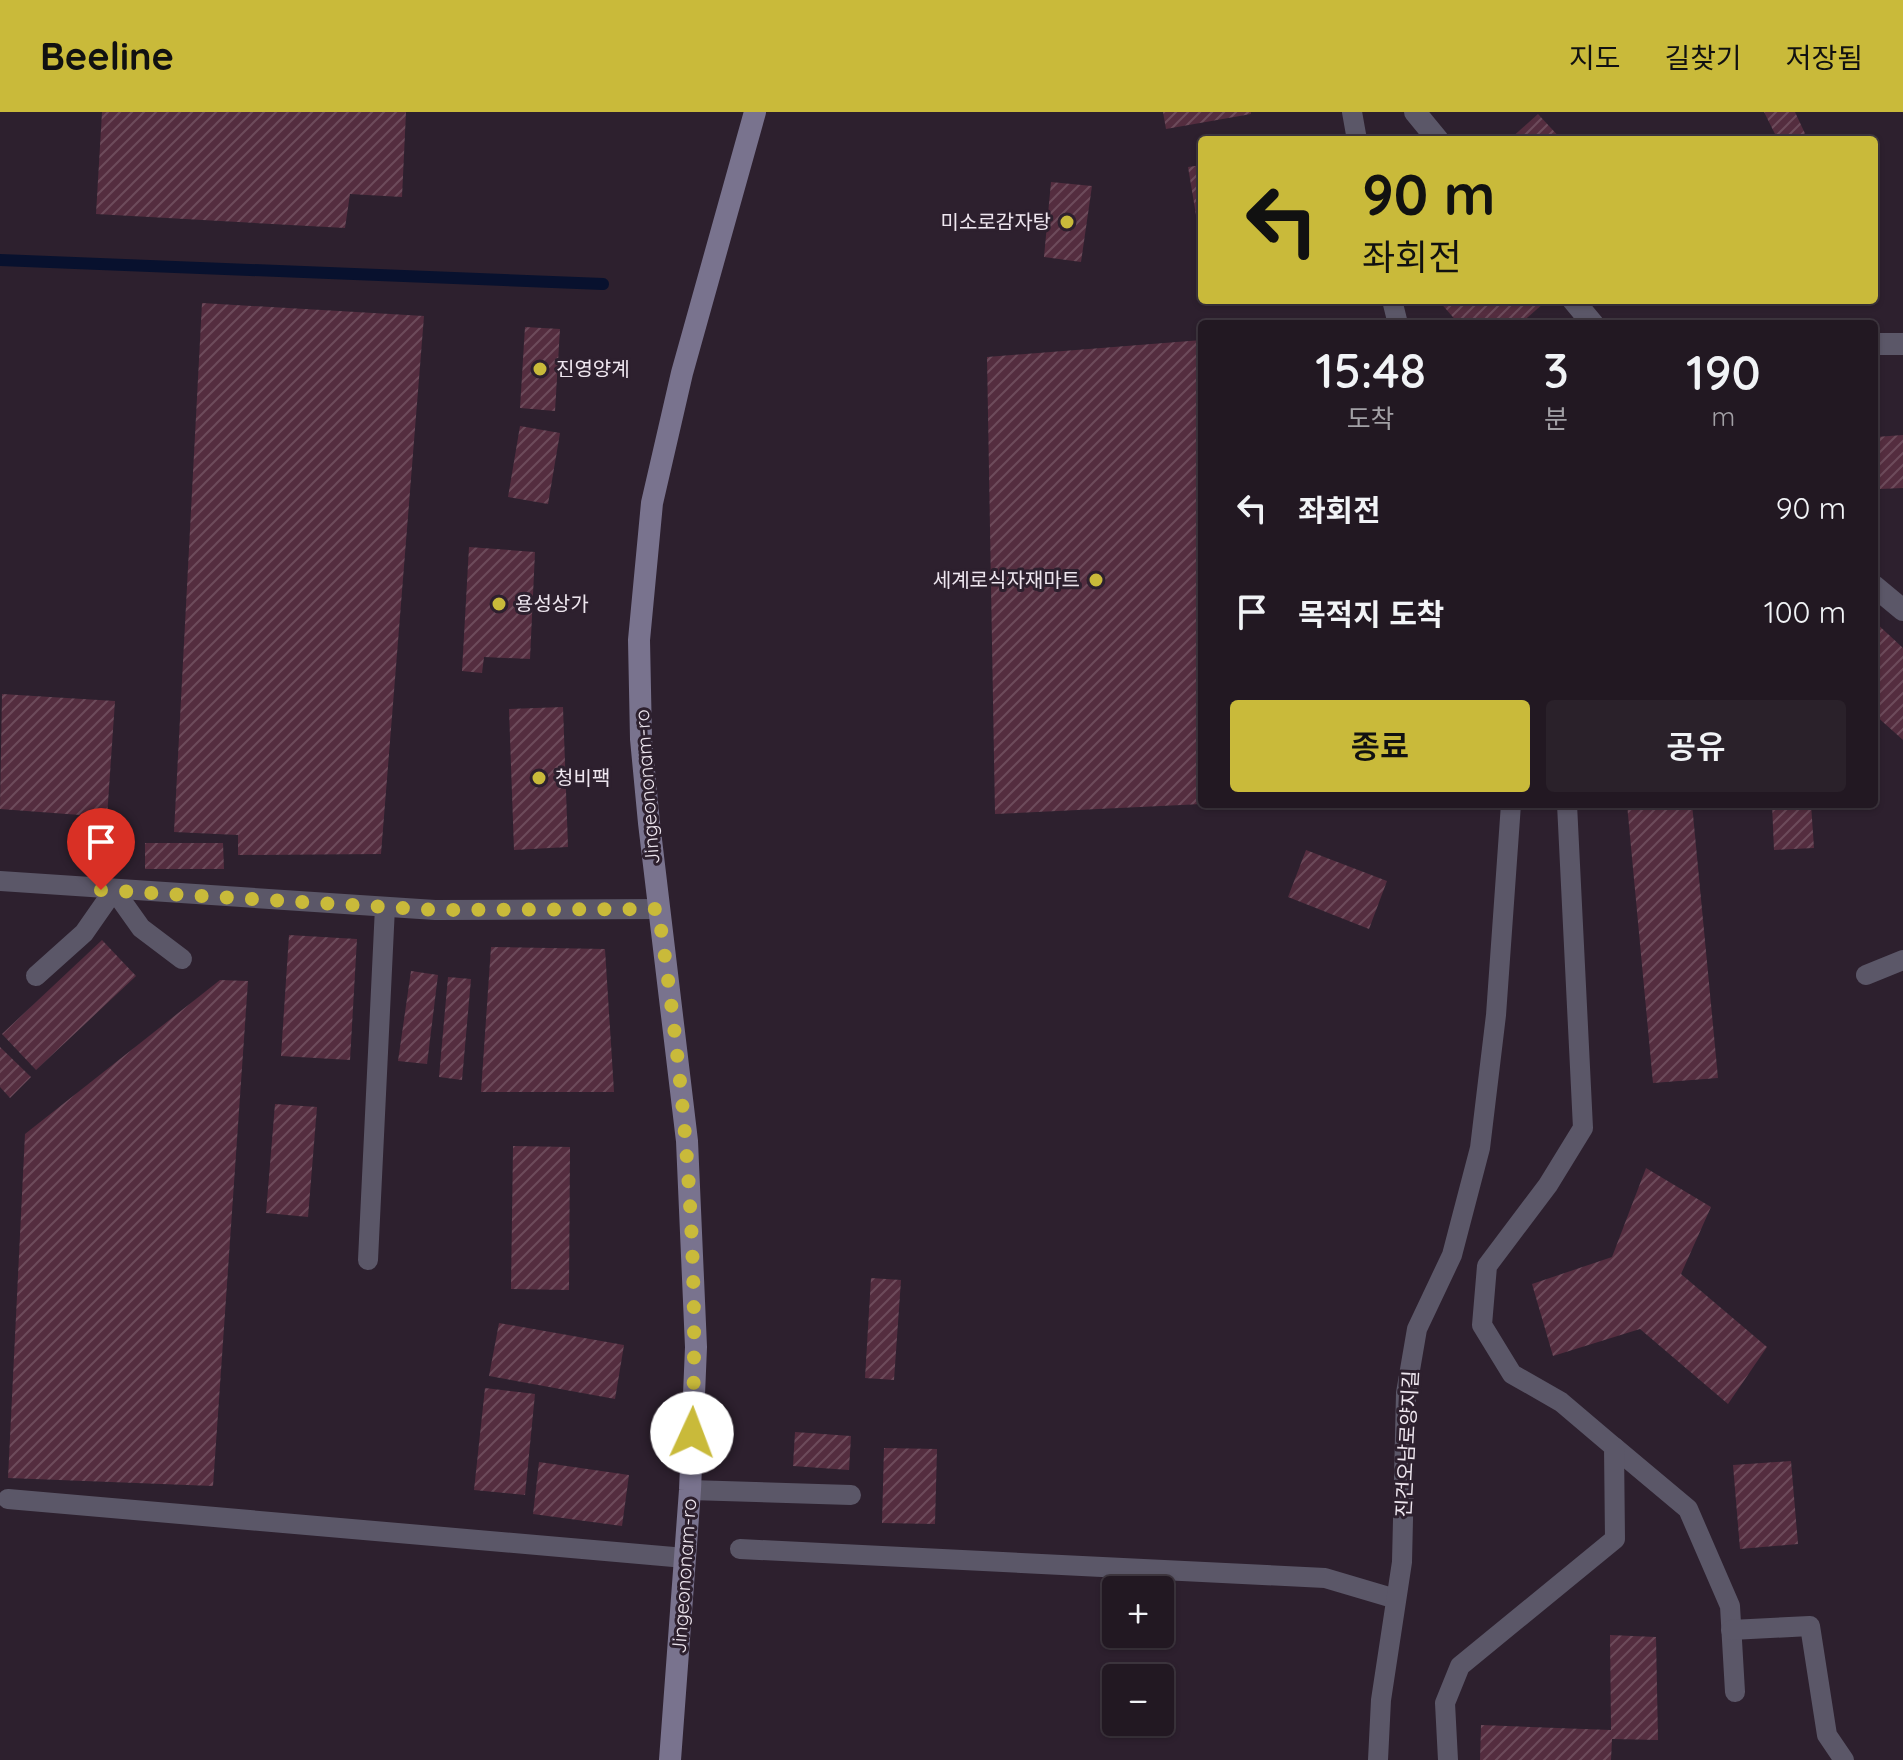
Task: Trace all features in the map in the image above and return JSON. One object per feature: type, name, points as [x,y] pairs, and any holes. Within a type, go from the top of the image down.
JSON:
[{"type":"main road","name":"Jingeononam-ro","points":[[670,1760],[690,1490],[696,1347],[687,1141],[675,1021],[658,909],[641,739],[639,640],[652,503],[682,373],[755,112]]},
{"type":"street","points":[[1415,112],[1435,136]]},
{"type":"street","points":[[1576,304],[1590,320]]},
{"type":"street","points":[[1878,344],[1903,344]]},
{"type":"street","points":[[1878,589],[1903,610]]},
{"type":"lane","points":[[1352,112],[1356,136]]},
{"type":"lane","name":"진건오남로양지길","points":[[1378,1760],[1381,1700],[1402,1562],[1406,1393],[1417,1329],[1452,1255],[1480,1148],[1496,1015],[1511,808]]},
{"type":"lane","points":[[1567,808],[1583,1128],[1548,1185],[1487,1266],[1482,1325],[1512,1374],[1561,1402],[1688,1509],[1730,1606],[1735,1692]]},
{"type":"lane","points":[[0,881],[385,907],[658,909]]},
{"type":"lane","points":[[114,890],[141,928],[182,959]]},
{"type":"lane","points":[[36,976],[84,933],[114,890]]},
{"type":"lane","points":[[368,1260],[385,907]]},
{"type":"lane","points":[[1866,975],[1903,960]]},
{"type":"lane","points":[[1448,1760],[1445,1703],[1460,1666],[1615,1539],[1614,1447]]},
{"type":"lane","points":[[690,1490],[851,1495]]},
{"type":"lane","points":[[8,1499],[685,1558]]},
{"type":"lane","points":[[740,1549],[1325,1578],[1396,1599]]},
{"type":"lane","points":[[1731,1630],[1810,1626],[1827,1735],[1844,1760]]},
{"type":"building","points":[[102,112],[406,112],[402,197],[350,194],[345,228],[96,214]]},
{"type":"building","points":[[1163,112],[1251,112],[1251,114],[1166,129]]},
{"type":"building","points":[[1764,112],[1795,112],[1806,136],[1776,136]]},
{"type":"building","points":[[1538,114],[1558,136],[1513,136]]},
{"type":"building","points":[[1198,166],[1198,227],[1188,167]]},
{"type":"building","name":"미소로감자탕","points":[[1051,182],[1092,186],[1081,262],[1044,257]]},
{"type":"building","points":[[202,303],[424,316],[381,854],[238,855],[238,835],[174,832]]},
{"type":"building","points":[[1442,304],[1543,304],[1525,320],[1456,320]]},
{"type":"building","name":"진영양계","points":[[525,327],[560,329],[555,411],[520,408]]},
{"type":"building","name":"세계로식자재마트","points":[[1198,340],[1198,804],[995,814],[987,357]]},
{"type":"building","points":[[520,426],[560,433],[548,504],[508,497]]},
{"type":"building","points":[[1903,435],[1903,488],[1880,489],[1878,437]]},
{"type":"building","name":"용성상가","points":[[469,547],[535,552],[530,659],[484,657],[482,673],[462,671]]},
{"type":"building","points":[[1878,625],[1903,648],[1903,740],[1878,718]]},
{"type":"building","points":[[2,694],[115,701],[107,817],[0,809]]},
{"type":"building","name":"청비팩","points":[[563,707],[568,847],[514,850],[509,709]]},
{"type":"building","points":[[1627,808],[1692,808],[1718,1078],[1653,1083]]},
{"type":"building","points":[[1772,808],[1811,808],[1814,848],[1774,850]]},
{"type":"building","points":[[145,843],[223,843],[224,869],[145,869]]},
{"type":"building","points":[[1306,850],[1387,881],[1369,929],[1288,897]]},
{"type":"building","points":[[289,935],[357,939],[350,1060],[281,1056]]},
{"type":"building","points":[[102,940],[136,976],[36,1070],[2,1034]]},
{"type":"building","points":[[491,947],[605,949],[614,1092],[481,1092]]},
{"type":"building","points":[[411,971],[438,975],[427,1064],[398,1061]]},
{"type":"building","points":[[448,977],[471,979],[462,1080],[439,1077]]},
{"type":"building","points":[[220,980],[248,981],[213,1486],[8,1478],[25,1134]]},
{"type":"building","points":[[0,1047],[31,1077],[10,1098],[0,1087]]},
{"type":"building","points":[[275,1104],[317,1107],[308,1217],[266,1213]]},
{"type":"building","points":[[513,1146],[570,1147],[569,1290],[511,1289]]},
{"type":"building","points":[[1646,1168],[1711,1207],[1681,1274],[1767,1347],[1728,1404],[1640,1329],[1553,1356],[1532,1284],[1612,1257]]},
{"type":"building","points":[[871,1278],[901,1280],[894,1380],[865,1378]]},
{"type":"building","points":[[499,1323],[624,1345],[615,1399],[489,1376]]},
{"type":"building","points":[[485,1388],[535,1394],[525,1495],[474,1490]]},
{"type":"building","points":[[795,1432],[851,1436],[849,1470],[793,1466]]},
{"type":"building","points":[[884,1448],[937,1449],[935,1524],[882,1523]]},
{"type":"building","points":[[1791,1461],[1798,1544],[1740,1549],[1733,1465]]},
{"type":"building","points":[[539,1462],[629,1475],[622,1526],[533,1514]]},
{"type":"building","points":[[1610,1635],[1656,1637],[1658,1740],[1612,1739],[1611,1760],[1480,1760],[1481,1725],[1611,1730]]},
{"type":"waterway","points":[[0,260],[603,284]]},
{"type":"place","name":"미소로감자탕","points":[[1067,222]]},
{"type":"place","name":"진영양계","points":[[540,369]]},
{"type":"place","name":"세계로식자재마트","points":[[1096,580]]},
{"type":"place","name":"용성상가","points":[[499,604]]},
{"type":"place","name":"청비팩","points":[[539,778]]},
{"type":"route","points":[[101,890],[435,910],[658,909],[675,1021],[687,1141],[696,1347],[692,1433]]}]
